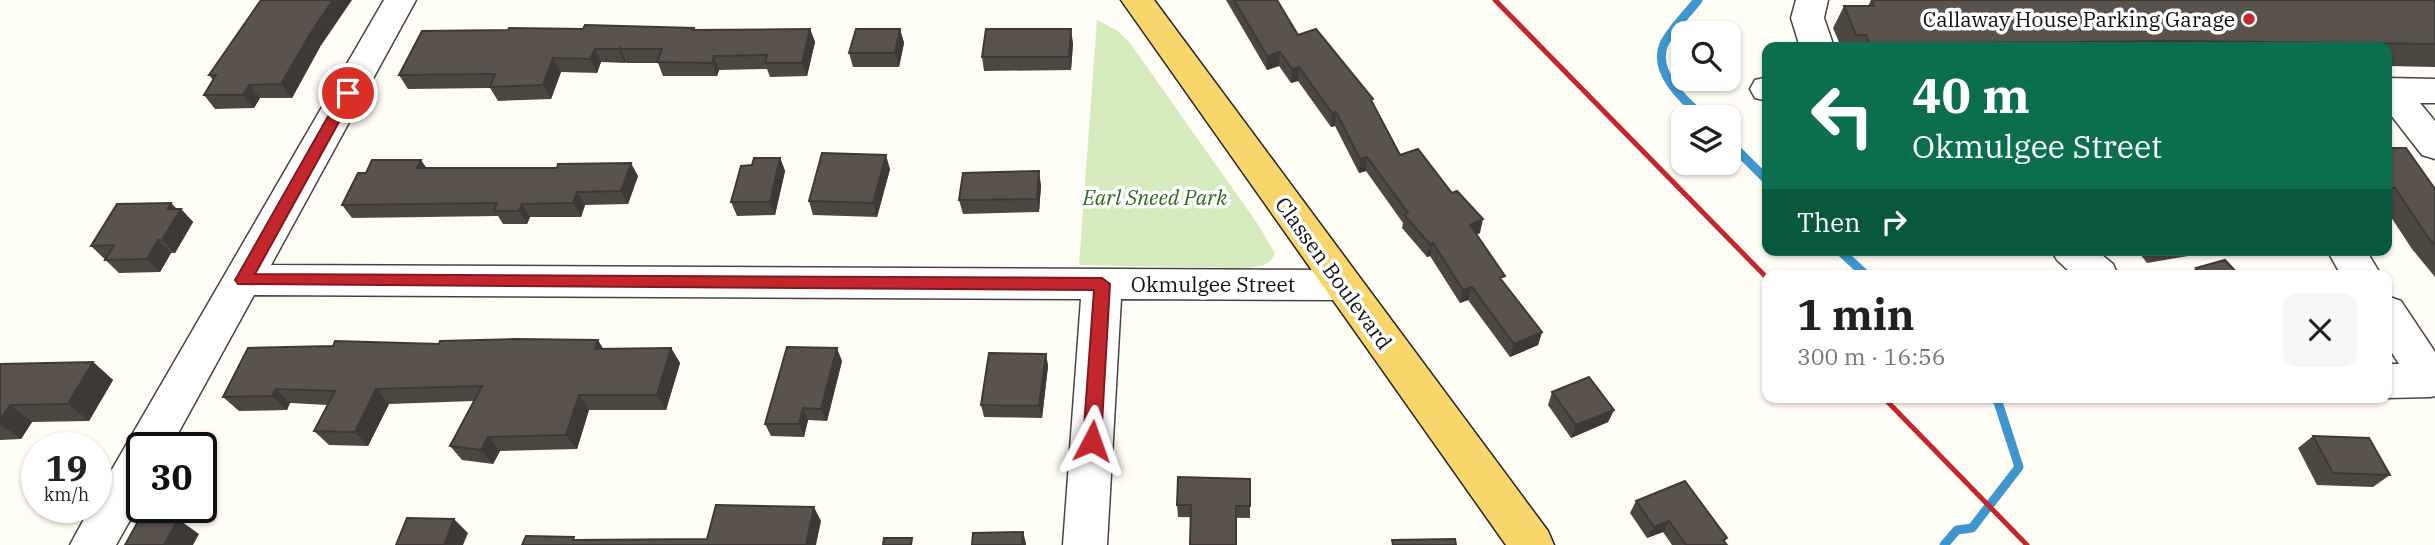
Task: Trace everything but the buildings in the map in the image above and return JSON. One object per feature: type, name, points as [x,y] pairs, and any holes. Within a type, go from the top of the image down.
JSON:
[{"type":"main road","name":"Classen Boulevard","points":[[1137,0],[1532,545]]},
{"type":"street","points":[[157,432],[400,0]]},
{"type":"street","points":[[1812,0],[1807,20],[1815,42]]},
{"type":"street","points":[[2392,90],[2435,90]]},
{"type":"street","points":[[2392,94],[2435,146]]},
{"type":"street","points":[[2077,256],[2093,270]]},
{"type":"street","name":"Okmulgee Street","points":[[243,280],[1343,285]]},
{"type":"street","points":[[1085,545],[1102,284]]},
{"type":"street","points":[[2392,321],[2431,380],[2392,381]]},
{"type":"street","points":[[92,545],[126,486]]},
{"type":"green space","name":"Earl Sneed Park","points":[[1097,20],[1118,31],[1130,43],[1257,223],[1275,253],[1270,261],[1242,268],[1079,265]]},
{"type":"waterway","points":[[1690,105],[1666,75],[1661,55],[1671,33],[1698,0]]},
{"type":"waterway","points":[[1741,154],[1762,175]]},
{"type":"waterway","points":[[1845,256],[1861,270]]},
{"type":"waterway","points":[[1944,545],[1957,530],[1972,528],[2019,467],[1998,403]]},
{"type":"railway","points":[[1495,0],[1762,273]]},
{"type":"railway","points":[[1889,403],[2027,545]]},
{"type":"place","name":"Callaway House Parking Garage","points":[[2249,19]]},
{"type":"route","points":[[348,93],[243,280],[1102,284],[1092,441]]}]
